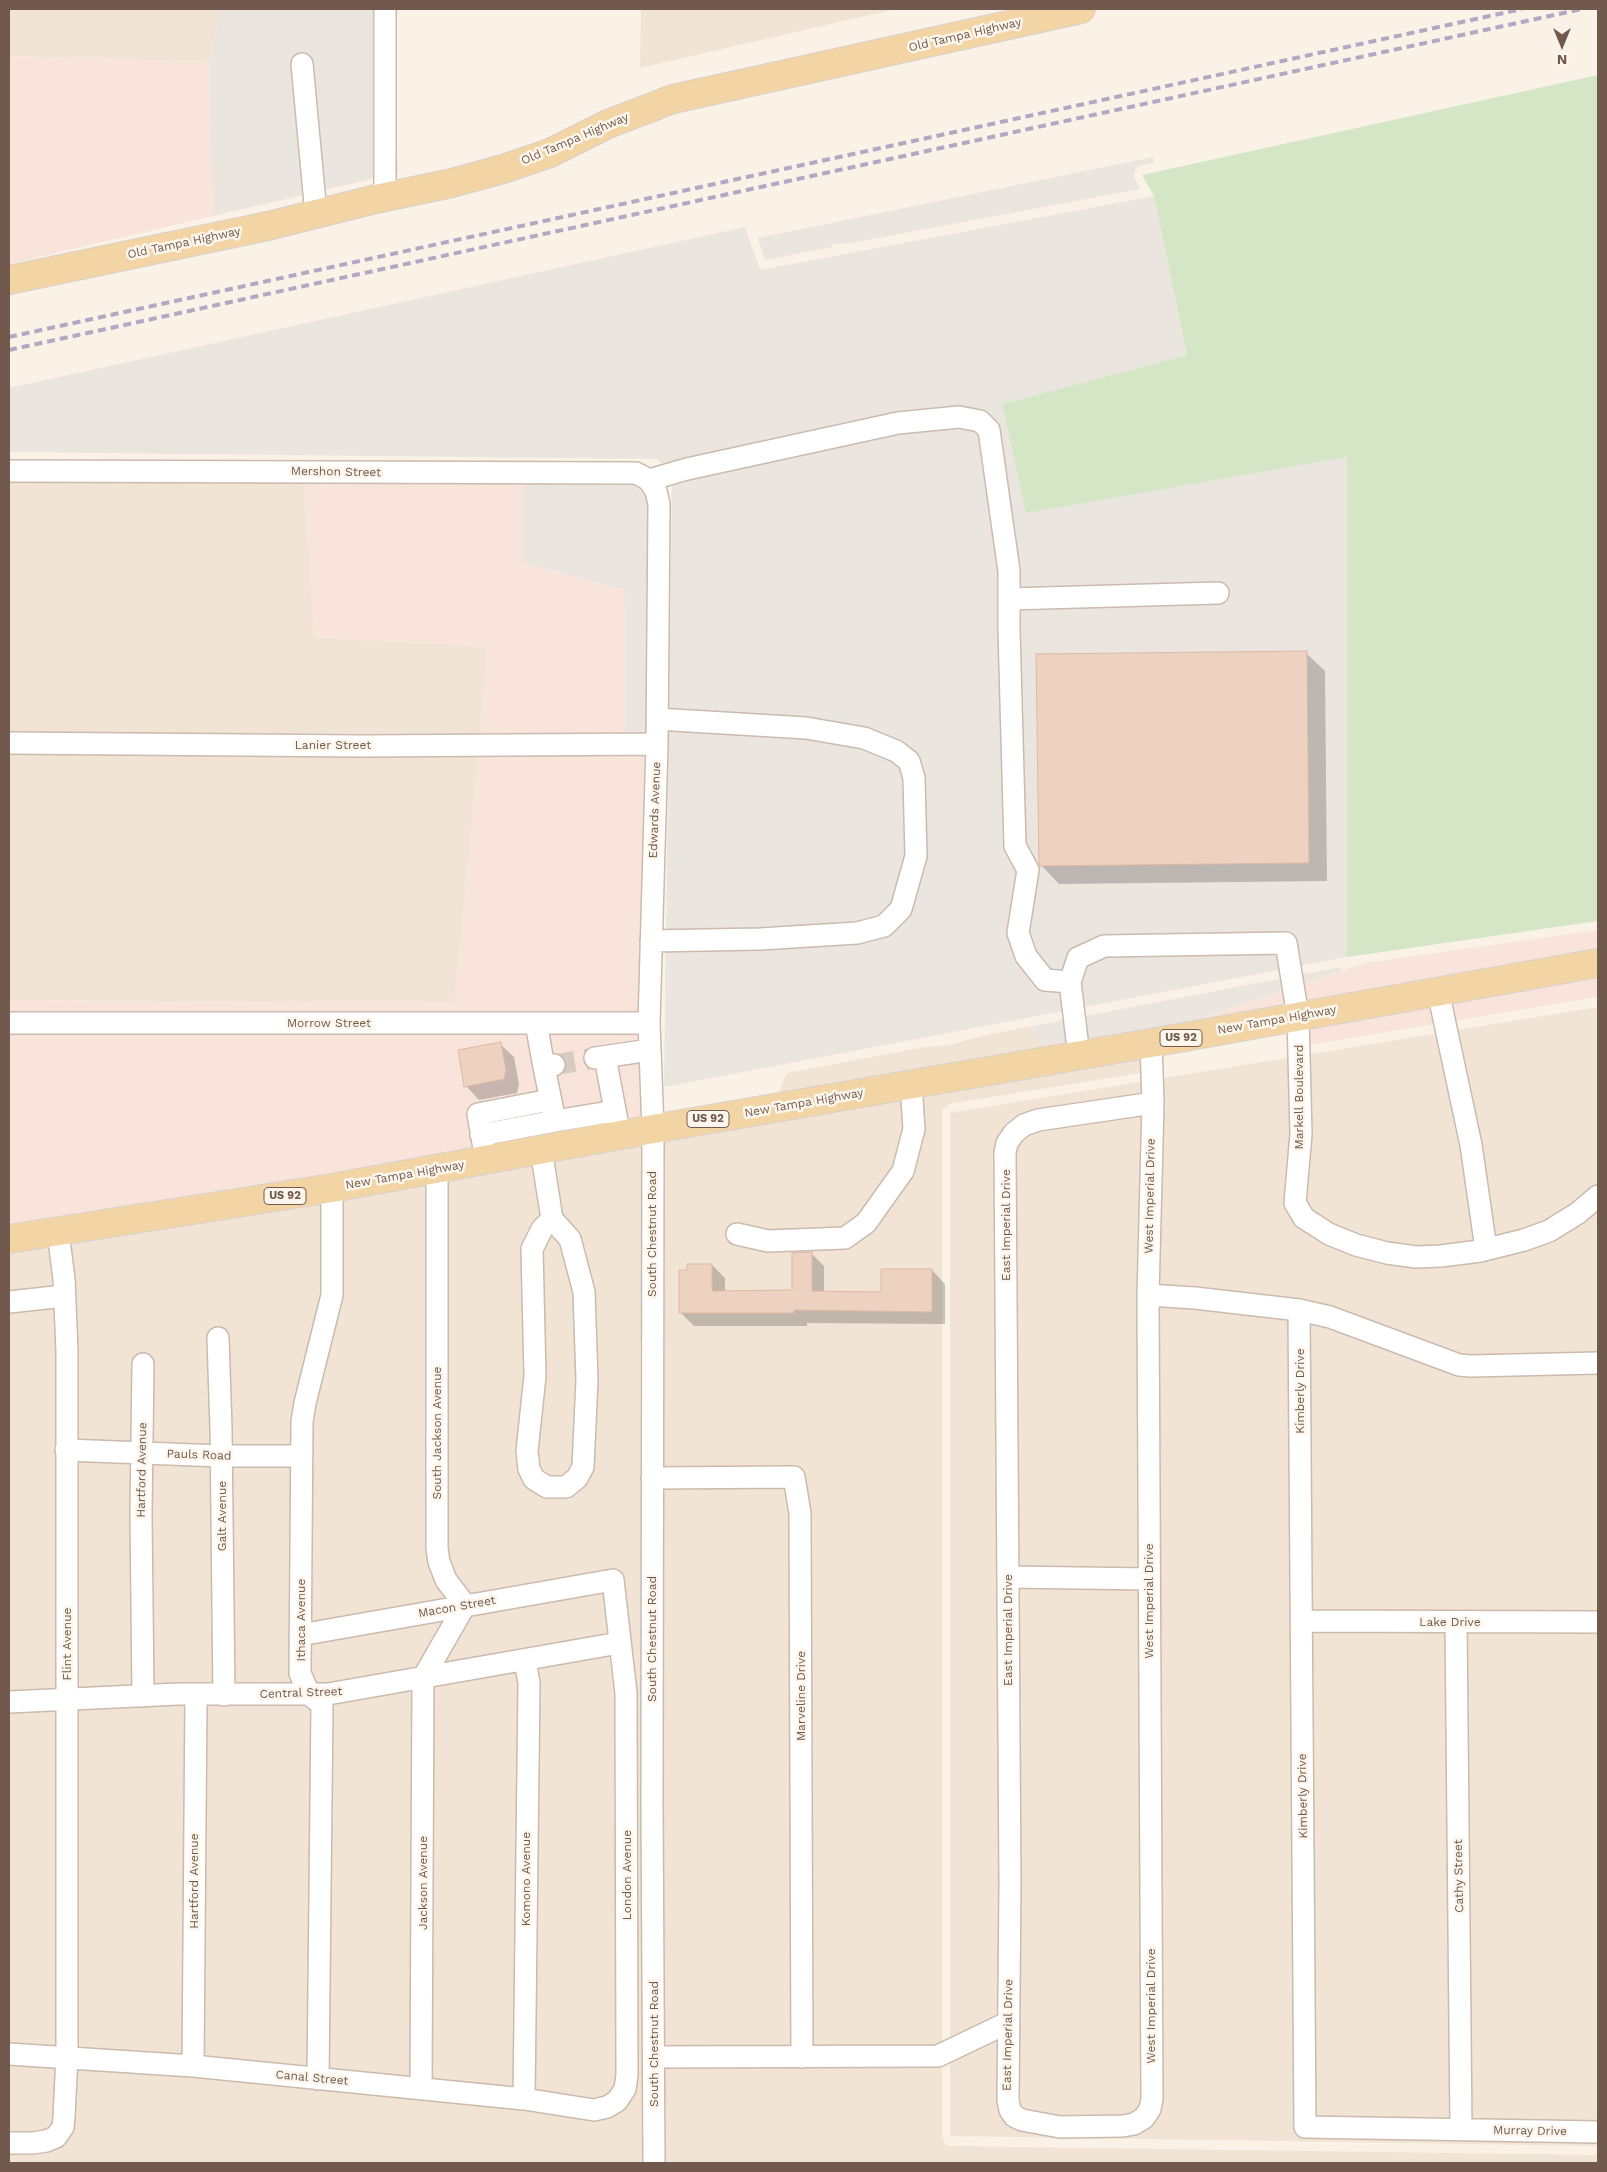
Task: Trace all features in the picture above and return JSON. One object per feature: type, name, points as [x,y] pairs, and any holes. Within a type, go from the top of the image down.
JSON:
[{"type":"main road","name":"Old Tampa Highway","points":[[9,280],[452,183],[503,169],[550,153],[608,124],[673,99],[1081,9]]},
{"type":"main road","name":"New Tampa Highway","points":[[9,1239],[332,1188],[437,1169],[484,1148],[541,1149],[618,1123],[653,1129],[1079,1056],[1598,963]]},
{"type":"street","points":[[385,9],[385,197]]},
{"type":"street","points":[[302,64],[316,214]]},
{"type":"street","points":[[652,485],[696,467],[898,423],[959,417],[980,421],[988,430],[1009,571],[1015,846],[1028,870],[1018,933],[1026,956],[1045,980],[1070,982],[1079,1056]]},
{"type":"street","name":"Mershon Street","points":[[9,471],[636,473],[652,485]]},
{"type":"street","name":"Edwards Avenue","points":[[652,485],[659,504],[657,744],[649,1023],[653,1129]]},
{"type":"street","points":[[1009,600],[1218,593]]},
{"type":"street","points":[[652,942],[760,939],[857,933],[884,926],[901,909],[916,856],[914,778],[909,761],[896,751],[864,738],[806,728],[657,719]]},
{"type":"street","name":"Lanier Street","points":[[9,743],[353,746],[657,744]]},
{"type":"street","name":"Markell Boulevard","points":[[1070,982],[1078,958],[1104,946],[1286,943],[1298,1016],[1301,1134],[1295,1203],[1304,1218],[1329,1234],[1356,1245],[1387,1253],[1416,1257],[1441,1256],[1486,1249],[1524,1240],[1549,1231],[1578,1213],[1598,1196]]},
{"type":"street","points":[[1438,991],[1471,1145],[1486,1249]]},
{"type":"street","name":"Morrow Street","points":[[9,1023],[649,1023]]},
{"type":"street","points":[[536,1023],[549,1066],[550,1100],[555,1121]]},
{"type":"street","name":"West Imperial Drive","points":[[1151,1043],[1153,1103],[1148,1295],[1152,2099]]},
{"type":"street","points":[[550,1100],[478,1114],[484,1148],[555,1121],[618,1123],[600,1058],[650,1050]]},
{"type":"street","points":[[737,1234],[768,1241],[845,1238],[866,1223],[903,1171],[914,1129],[911,1084]]},
{"type":"street","name":"East Imperial Drive","points":[[1152,2099],[1150,2109],[1144,2118],[1134,2124],[1122,2126],[1060,2127],[1022,2120],[1014,2116],[1008,2102],[1008,1577],[1005,1152],[1007,1143],[1014,1133],[1024,1125],[1038,1120],[1153,1103]]},
{"type":"street","name":"South Chestnut Road","points":[[653,1129],[654,2156]]},
{"type":"street","points":[[541,1149],[552,1220],[570,1238],[584,1292],[587,1380],[583,1467],[577,1478],[566,1487],[547,1487],[534,1479],[529,1469],[528,1451],[535,1376],[532,1249],[542,1230],[552,1220]]},
{"type":"street","name":"South Jackson Avenue","points":[[437,1169],[437,1548],[439,1562],[446,1580],[465,1605]]},
{"type":"street","name":"Ithaca Avenue","points":[[318,2079],[322,1705],[309,1694],[300,1672],[302,1422],[332,1295],[332,1188]]},
{"type":"street","name":"Flint Avenue","points":[[9,2143],[46,2141],[56,2137],[64,2117],[67,2056],[67,1351],[58,1232]]},
{"type":"street","points":[[1148,1295],[1195,1298],[1299,1310],[1330,1317],[1459,1364],[1471,1366],[1598,1363]]},
{"type":"street","points":[[9,1302],[64,1296]]},
{"type":"street","name":"Kimberly Drive","points":[[1299,1310],[1305,2127],[1461,2130]]},
{"type":"street","name":"Galt Avenue","points":[[218,1338],[222,1456],[224,1695]]},
{"type":"street","name":"Hartford Avenue","points":[[143,1364],[143,1696]]},
{"type":"street","name":"Pauls Road","points":[[66,1450],[222,1456],[302,1456]]},
{"type":"street","name":"Marveline Drive","points":[[652,1478],[794,1477],[800,1513],[802,2057]]},
{"type":"street","points":[[1008,1577],[1149,1579]]},
{"type":"street","name":"Macon Street","points":[[300,1635],[613,1580]]},
{"type":"street","name":"London Avenue","points":[[613,1580],[626,1694],[627,2075],[625,2089],[613,2103]]},
{"type":"street","points":[[423,1678],[465,1605]]},
{"type":"street","name":"Lake Drive","points":[[1301,1621],[1598,1622]]},
{"type":"street","name":"Cathy Street","points":[[1456,1622],[1461,2130]]},
{"type":"street","name":"Central Street","points":[[9,1702],[67,1701],[143,1696],[328,1694],[619,1643]]},
{"type":"street","name":"Komono Avenue","points":[[524,2099],[527,1723],[529,1683],[525,1660]]},
{"type":"street","name":"Jackson Avenue","points":[[421,2088],[423,1678]]},
{"type":"street","name":"Hartford Avenue","points":[[193,2066],[196,1696]]},
{"type":"street","points":[[654,2057],[938,2056],[1009,2022]]},
{"type":"street","name":"Canal Street","points":[[9,2054],[67,2056],[193,2066],[524,2099],[594,2110],[607,2107],[613,2103]]},
{"type":"street","name":"Murray Drive","points":[[1461,2130],[1598,2132]]},
{"type":"shaded area","points":[[9,9],[221,9],[209,62],[9,56]]},
{"type":"shaded area","points":[[221,9],[398,9],[392,34],[398,173],[213,216],[209,62]]},
{"type":"shaded area","points":[[641,9],[896,9],[640,68]]},
{"type":"shaded area","points":[[9,56],[209,62],[213,216],[9,264]]},
{"type":"shaded area","points":[[1153,157],[1154,163],[1138,166],[1135,171],[1134,177],[1140,189],[851,243],[832,244],[832,247],[765,260],[758,238]]},
{"type":"shaded area","points":[[1154,196],[1187,355],[1002,404],[1026,512],[1347,457],[1347,957],[664,1087],[672,473],[657,459],[9,452],[9,388],[745,227],[760,270]]},
{"type":"shaded area","points":[[9,483],[304,483],[315,638],[488,646],[480,734],[9,733]]},
{"type":"shaded area","points":[[304,483],[524,484],[524,563],[625,590],[626,733],[480,734],[488,646],[314,638]]},
{"type":"shaded area","points":[[524,484],[633,484],[643,489],[647,496],[650,506],[647,733],[626,733],[625,590],[524,563]]},
{"type":"shaded area","points":[[9,754],[478,756],[455,1003],[9,1000]]},
{"type":"shaded area","points":[[647,755],[640,1012],[9,1012],[9,1000],[454,1003],[478,756]]},
{"type":"shaded area","points":[[1598,930],[1598,951],[1161,1031],[1365,963]]},
{"type":"shaded area","points":[[1341,967],[1341,971],[1161,1031],[1131,1036],[1040,1044],[1033,1026]]},
{"type":"shaded area","points":[[1598,974],[1598,997],[1309,1045],[1308,1026]]},
{"type":"shaded area","points":[[1598,1007],[1598,2146],[950,2136],[950,1113]]},
{"type":"shaded area","points":[[1033,1026],[1041,1044],[1131,1036],[777,1096],[787,1073],[925,1047],[949,1045],[986,1035]]},
{"type":"shaded area","points":[[9,1034],[640,1034],[643,1119],[427,1159],[9,1228]]},
{"type":"shaded area","points":[[1151,1055],[1152,1071],[949,1104],[942,1110],[942,2046],[812,2046],[803,1475],[794,1466],[661,1467],[663,1138]]},
{"type":"shaded area","points":[[643,1142],[642,1340],[640,1341],[645,2163],[9,2163],[9,1250],[342,1197]]},
{"type":"shaded area","points":[[786,1488],[790,1514],[792,2046],[664,2046],[661,1489]]},
{"type":"shaded area","points":[[942,2067],[942,2136],[945,2144],[950,2146],[1598,2155],[1598,2163],[664,2163],[664,2068]]},
{"type":"green space","points":[[1598,75],[1598,921],[1347,957],[1347,457],[1026,513],[1002,404],[1187,355],[1154,196],[1142,175]]},
{"type":"building","points":[[1307,651],[1309,863],[1039,866],[1036,654]]},
{"type":"building","points":[[501,1042],[506,1070],[504,1079],[464,1087],[458,1050]]},
{"type":"building","points":[[812,1252],[812,1291],[881,1292],[881,1269],[932,1269],[932,1312],[794,1310],[794,1313],[679,1313],[679,1270],[687,1270],[687,1264],[712,1264],[712,1291],[792,1290],[792,1253]]},
{"type":"tunnel","points":[[554,1065],[595,1058]]},
{"type":"railway","points":[[9,337],[1522,9]]},
{"type":"railway","points":[[9,350],[1582,9]]}]
